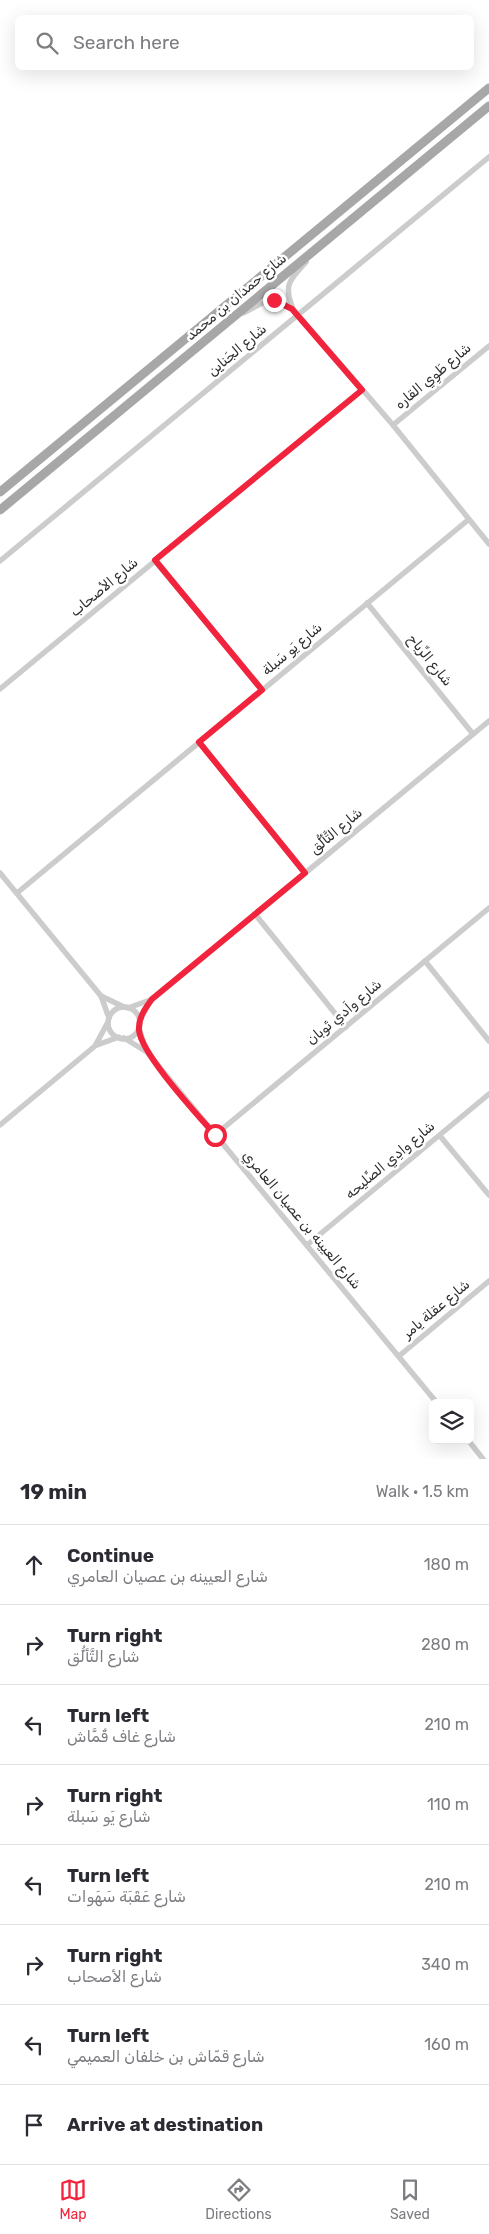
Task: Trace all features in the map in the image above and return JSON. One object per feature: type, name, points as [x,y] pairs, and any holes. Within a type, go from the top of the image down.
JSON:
[{"type":"main road","name":"شارع حمدان بن محمد","points":[[0,492],[489,88]]},
{"type":"main road","name":"شارع حمدان بن محمد","points":[[0,510],[489,106]]},
{"type":"street","name":"شارع الجَنايِن","points":[[0,561],[489,157]]},
{"type":"street","points":[[292,309],[288,296],[289,283],[316,249]]},
{"type":"street","points":[[234,317],[262,302],[270,300],[282,302],[292,309],[393,425],[489,544]]},
{"type":"street","name":"شارع طَوِي القاره","points":[[393,425],[489,346]]},
{"type":"street","name":"شارع الأصحاب","points":[[0,689],[362,390]]},
{"type":"street","name":"شارع يَو سَبلة","points":[[17,893],[468,520]]},
{"type":"street","points":[[484,538],[489,533]]},
{"type":"street","points":[[155,560],[262,690]]},
{"type":"street","name":"شارع الرِّياح","points":[[367,603],[473,734]]},
{"type":"street","name":"شارع التَّألُّق","points":[[140,1021],[152,999],[489,721]]},
{"type":"street","points":[[199,742],[305,873]]},
{"type":"street","points":[[0,873],[101,996],[109,1020],[110,1030],[121,1038]]},
{"type":"street","name":"شارع واَدي ثَوبان","points":[[215,1135],[489,908]]},
{"type":"street","points":[[255,914],[346,1026]]},
{"type":"street","points":[[425,961],[489,1041]]},
{"type":"street","points":[[95,1046],[134,1034],[140,1021],[137,1014],[101,996]]},
{"type":"street","name":"شارع التَّألُّق","points":[[126,1007],[152,999]]},
{"type":"street","points":[[0,1125],[95,1046],[115,1010],[126,1007]]},
{"type":"street","name":"شارع العيينه بن عصيان العامري","points":[[138,1028],[147,1052],[434,1399]]},
{"type":"street","name":"شارع العيينه بن عصيان العامري","points":[[121,1038],[147,1052]]},
{"type":"street","name":"شارع وادِي الصِّليحه","points":[[307,1245],[489,1094]]},
{"type":"street","points":[[440,1136],[489,1195]]},
{"type":"street","name":"شارع عقلة يامر","points":[[399,1356],[489,1281]]},
{"type":"street","points":[[471,1444],[483,1459]]},
{"type":"route","points":[[215,1135],[147,1052],[138,1028],[140,1021],[152,999],[305,873],[199,742],[262,690],[155,560],[362,390],[292,309],[282,302],[274,300]]}]
